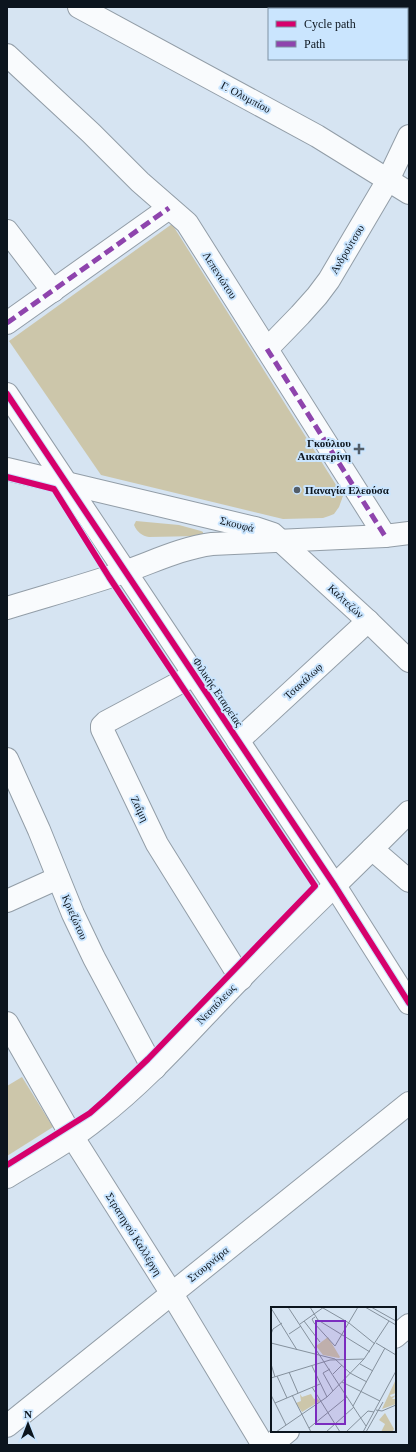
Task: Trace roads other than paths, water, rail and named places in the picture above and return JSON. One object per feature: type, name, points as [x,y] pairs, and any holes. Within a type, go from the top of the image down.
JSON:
[{"type":"street","name":"Γ. Ολυμπίου","points":[[79,7],[318,136],[409,193]]},
{"type":"street","name":"Λεπενιώτου","points":[[7,55],[91,133],[140,182],[187,223],[385,536]]},
{"type":"street","name":"Ανδρούτσου","points":[[267,349],[317,296],[329,280],[388,180],[409,136]]},
{"type":"street","points":[[7,323],[169,208]]},
{"type":"street","points":[[7,231],[53,291]]},
{"type":"street","name":"Φιλικής Εταιρείας","points":[[7,394],[335,886],[409,1003]]},
{"type":"street","name":"Σκουφά","points":[[7,468],[256,528],[273,534],[282,541]]},
{"type":"street","points":[[7,608],[125,572],[186,549],[201,545],[385,536],[409,533]]},
{"type":"street","name":"Καλτεζών","points":[[282,541],[409,661]]},
{"type":"street","name":"Τσακάλωφ","points":[[238,741],[368,621]]},
{"type":"street","name":"Ζαΐμη","points":[[194,675],[106,722],[102,726],[102,729],[157,844],[241,979]]},
{"type":"street","name":"Κριεζώτου","points":[[7,759],[94,958],[154,1068]]},
{"type":"street","name":"Νεαπόλεως","points":[[7,1178],[103,1115],[154,1068],[409,812]]},
{"type":"street","points":[[372,849],[409,881]]},
{"type":"street","points":[[7,901],[58,878]]},
{"type":"street","name":"Στρατηγού Καλλέργη","points":[[7,1023],[73,1136],[172,1294],[262,1445]]},
{"type":"street","name":"Στουρνάρα","points":[[7,1426],[409,1103]]},
{"type":"street","points":[[396,1337],[409,1325]]},
{"type":"street","points":[[272,1445],[287,1432]]},
{"type":"place","name":"Γκούλιου Αικατερίνη","points":[[359,449]]},
{"type":"place","name":"Παναγία Ελεούσα","points":[[297,490]]}]
